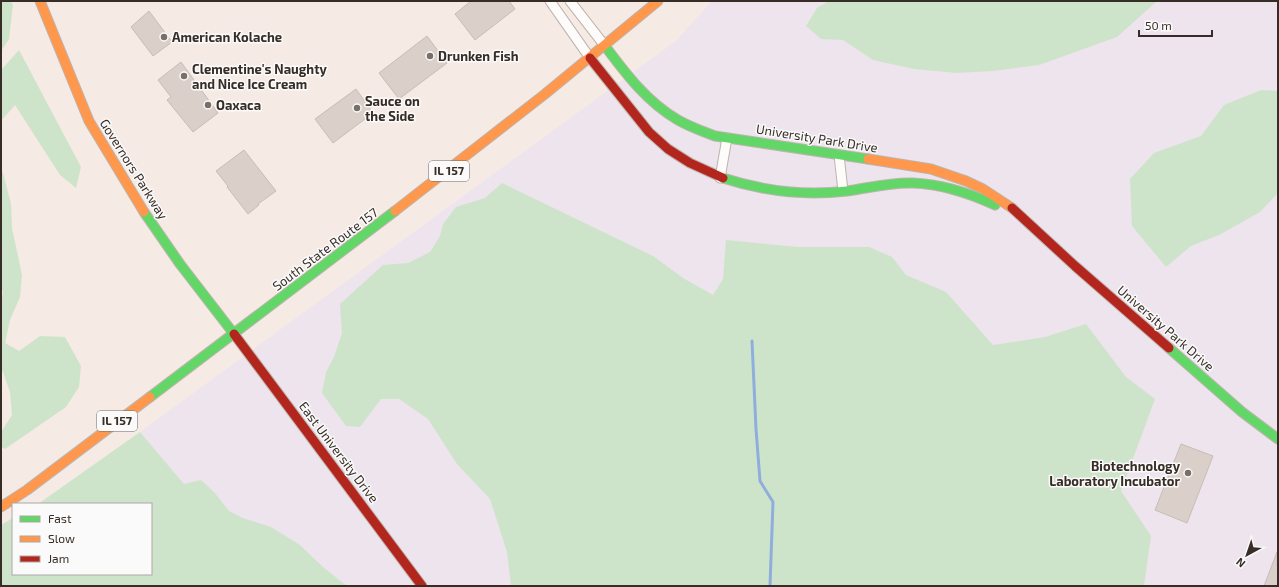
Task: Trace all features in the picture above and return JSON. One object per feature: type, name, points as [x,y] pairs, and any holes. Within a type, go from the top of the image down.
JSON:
[{"type":"main road","name":"Governors Parkway","points":[[40,1],[89,121],[152,224],[180,264],[234,334]]},
{"type":"main road","name":"South State Route 157","points":[[1,508],[234,334],[465,158],[605,46],[658,1]]},
{"type":"main road","name":"University Park Drive","points":[[605,46],[638,88],[660,110],[698,131],[727,138],[931,169],[966,181],[1002,200],[1242,412],[1278,438]]},
{"type":"main road","name":"University Park Drive","points":[[590,58],[648,132],[667,148],[685,160],[720,178],[765,189],[818,193],[844,192],[901,183],[930,184],[976,196],[997,206],[1040,233]]},
{"type":"main road","name":"East University Drive","points":[[234,334],[422,586]]},
{"type":"street","points":[[550,1],[590,58]]},
{"type":"street","points":[[570,1],[605,46]]},
{"type":"street","points":[[720,178],[727,138]]},
{"type":"street","points":[[839,155],[844,192]]},
{"type":"shaded area","points":[[712,1],[1278,1],[1278,586],[270,586],[140,432],[676,41]]},
{"type":"green space","points":[[1,1],[11,1],[13,5],[9,39],[1,51]]},
{"type":"green space","points":[[829,1],[1158,1],[1117,37],[1039,65],[993,71],[957,73],[914,69],[873,60],[843,40],[821,39],[806,26],[817,8]]},
{"type":"green space","points":[[19,50],[81,167],[76,188],[60,175],[15,105],[1,121],[1,70]]},
{"type":"green space","points":[[1261,90],[1278,91],[1278,193],[1260,212],[1221,234],[1191,246],[1166,267],[1132,226],[1130,179],[1154,153],[1201,136],[1224,105]]},
{"type":"green space","points":[[1,171],[3,173],[11,204],[12,228],[22,275],[20,297],[10,320],[5,343],[19,351],[40,336],[65,337],[81,366],[79,387],[66,407],[5,449],[1,447],[1,432],[12,415],[10,392],[1,370],[1,299],[3,293],[1,287]]},
{"type":"green space","points":[[502,183],[653,256],[683,278],[713,295],[723,279],[726,240],[797,247],[869,247],[892,257],[906,275],[946,292],[993,345],[1045,337],[1086,324],[1126,377],[1155,399],[1121,491],[1151,536],[1144,586],[511,586],[507,552],[490,499],[457,464],[428,419],[399,399],[381,399],[360,427],[346,426],[322,393],[326,372],[334,357],[342,333],[340,304],[383,265],[408,263],[430,252],[440,236],[443,224],[456,207],[485,198]]},
{"type":"green space","points":[[140,432],[184,484],[201,480],[214,492],[229,511],[243,518],[271,527],[300,545],[324,568],[347,586],[1,586],[1,525],[12,519],[12,575],[152,575],[152,503],[39,503]]},
{"type":"building","points":[[471,1],[509,1],[515,9],[475,40],[455,14]]},
{"type":"building","points":[[149,11],[172,42],[153,56],[131,27]]},
{"type":"building","points":[[427,36],[447,63],[399,99],[379,73]]},
{"type":"building","points":[[181,62],[218,113],[193,132],[167,100],[171,97],[158,80]]},
{"type":"building","points":[[356,89],[373,113],[333,143],[315,119]]},
{"type":"building","points":[[244,150],[276,191],[258,204],[259,205],[248,214],[216,171]]},
{"type":"building","name":"Biotechnology Laboratory Incubator","points":[[1181,444],[1213,456],[1187,523],[1155,510]]},
{"type":"building","points":[[1277,552],[1278,586],[1264,586]]},
{"type":"waterway","points":[[752,341],[760,481],[773,502],[770,586]]},
{"type":"traffic: fast","points":[[605,46],[629,77],[656,105],[678,120],[692,127],[715,136],[868,159]]},
{"type":"traffic: fast","points":[[723,178],[753,186],[800,193],[847,191],[896,183],[924,184],[955,190],[995,205]]},
{"type":"traffic: fast","points":[[150,397],[395,211]]},
{"type":"traffic: fast","points":[[144,212],[180,264],[234,334]]},
{"type":"traffic: fast","points":[[1169,348],[1242,412],[1278,439]]},
{"type":"traffic: slow","points":[[40,1],[89,121],[144,212]]},
{"type":"traffic: slow","points":[[395,211],[545,94],[658,1]]},
{"type":"traffic: slow","points":[[868,159],[931,169],[966,181],[983,189],[1012,208]]},
{"type":"traffic: slow","points":[[1,507],[27,490],[150,397]]},
{"type":"traffic: jam","points":[[590,58],[649,132],[668,149],[690,163],[723,178]]},
{"type":"traffic: jam","points":[[1012,208],[1075,266],[1169,348]]},
{"type":"traffic: jam","points":[[234,334],[422,586]]},
{"type":"place","name":"American Kolache","points":[[164,37]]},
{"type":"place","name":"Drunken Fish","points":[[430,56]]},
{"type":"place","name":"Clementine's Naughty and Nice Ice Cream","points":[[184,76]]},
{"type":"place","name":"Oaxaca","points":[[208,105]]},
{"type":"place","name":"Sauce on the Side","points":[[357,108]]},
{"type":"place","name":"Biotechnology Laboratory Incubator","points":[[1188,473]]}]
